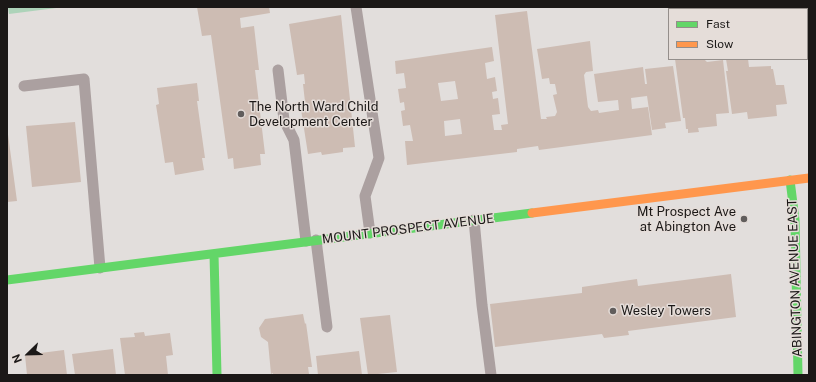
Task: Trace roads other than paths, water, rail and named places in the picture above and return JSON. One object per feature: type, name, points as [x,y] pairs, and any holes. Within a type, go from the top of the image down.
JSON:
[{"type":"main road","name":"MOUNT PROSPECT AVENUE","points":[[7,280],[809,178]]},
{"type":"main road","name":"ABINGTON AVENUE EAST","points":[[790,180],[795,220],[798,375]]},
{"type":"main road","points":[[214,254],[217,375]]},
{"type":"lane","points":[[356,7],[379,158],[365,196],[370,233]]},
{"type":"lane","points":[[278,70],[284,120],[294,140],[327,327]]},
{"type":"lane","points":[[24,86],[84,79],[100,268]]},
{"type":"lane","points":[[474,220],[482,306],[491,375]]},
{"type":"place","name":"The North Ward Child Development Center","points":[[241,114]]},
{"type":"place","name":"Mt Prospect Ave at Abington Ave","points":[[744,219]]},
{"type":"place","name":"Wesley Towers","points":[[613,311]]}]
